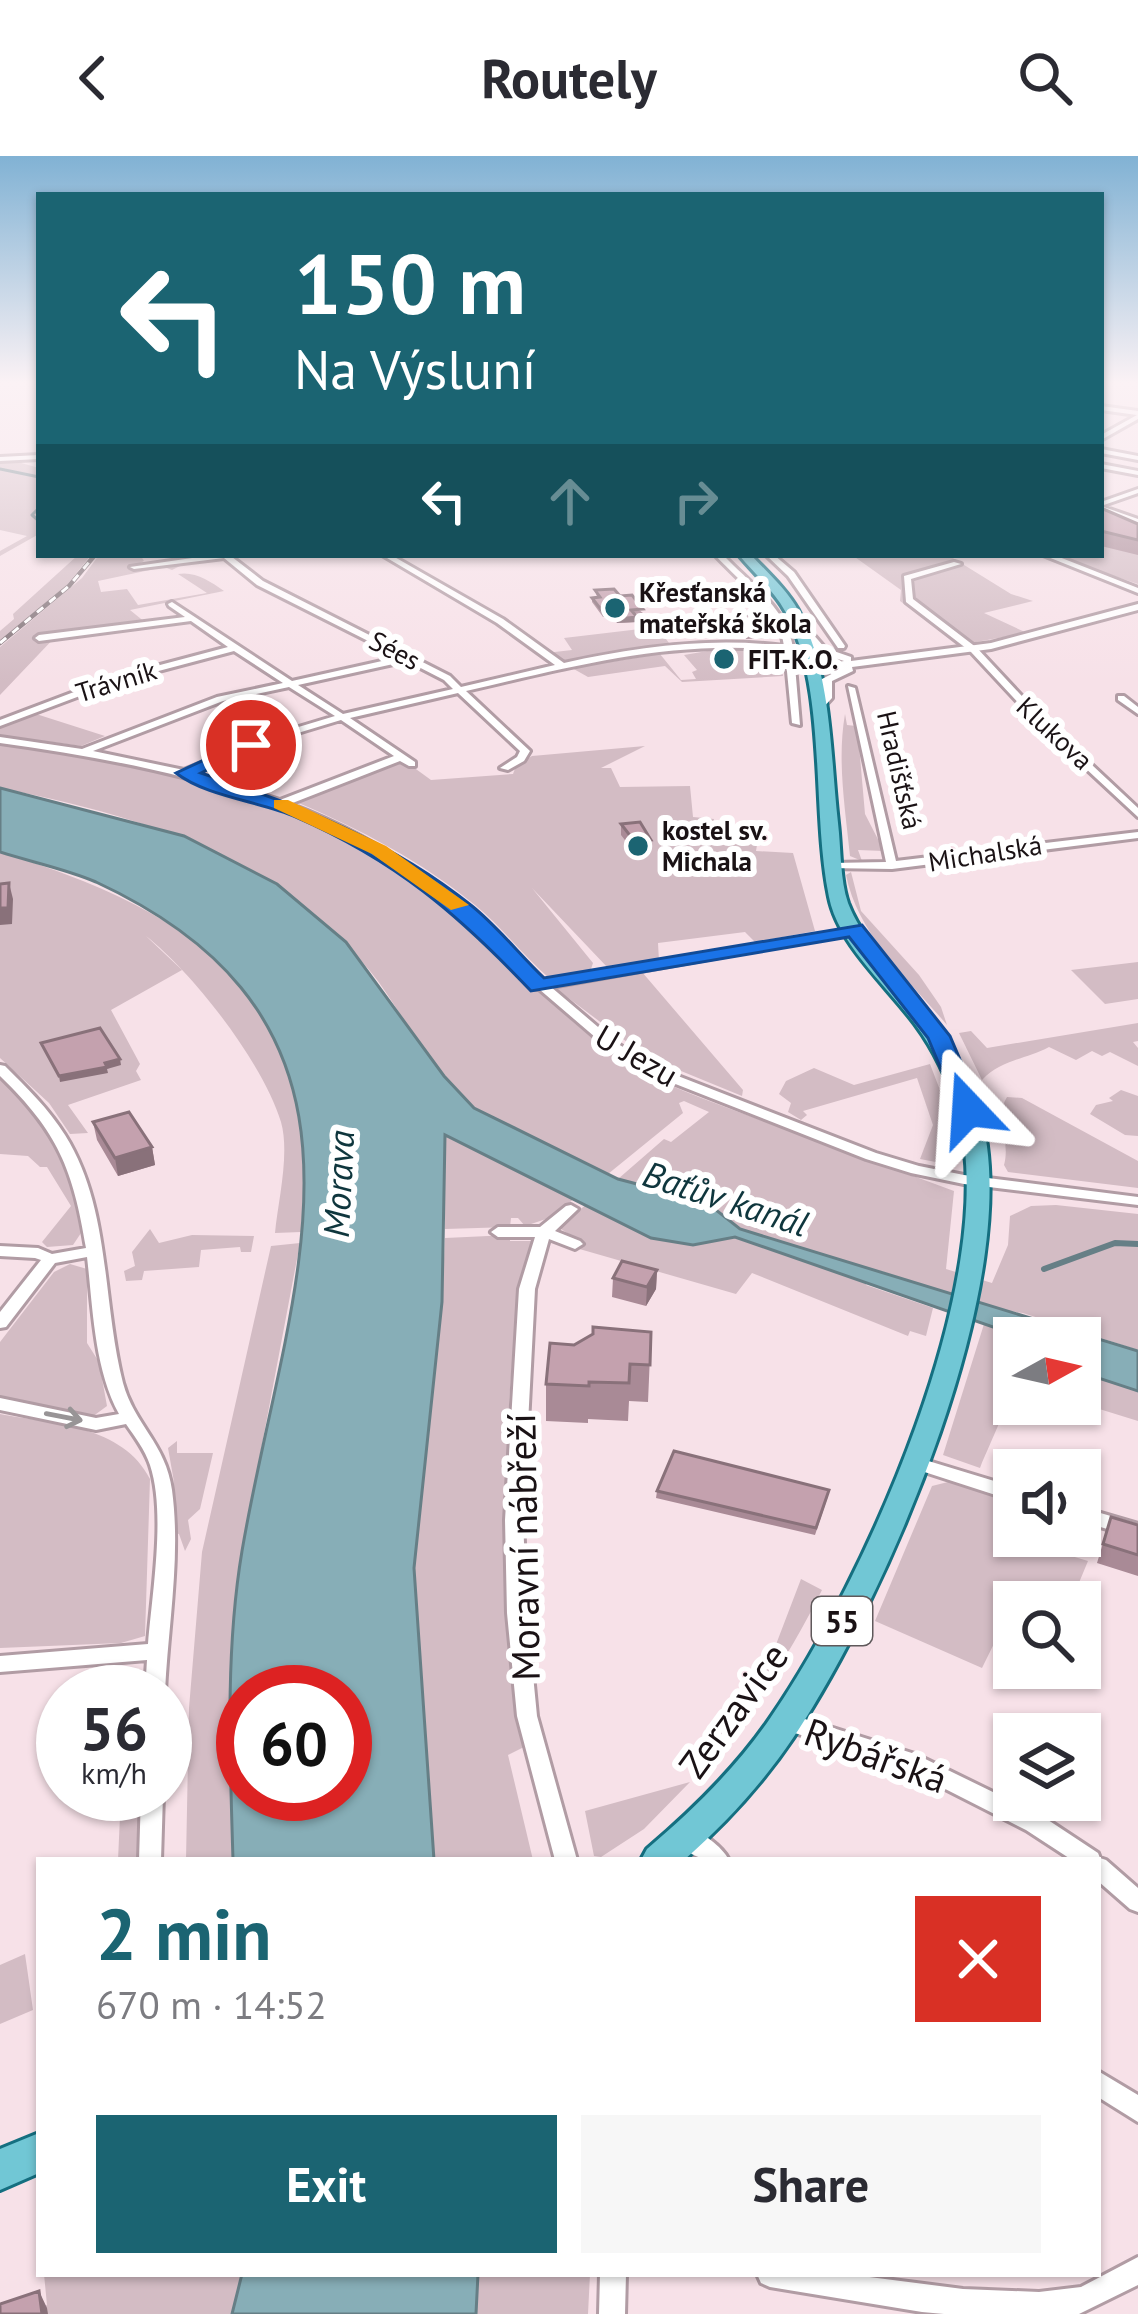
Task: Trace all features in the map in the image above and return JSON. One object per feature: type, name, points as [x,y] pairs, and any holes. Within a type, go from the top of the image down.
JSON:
[{"type":"main road","name":"55","points":[[749,558],[802,631],[812,656],[835,890],[854,930],[945,1047],[968,1109],[980,1183]]},
{"type":"main road","name":"Zerzavice","points":[[662,1857],[740,1782],[786,1722],[862,1581],[912,1462],[952,1338],[968,1276],[980,1183]]},
{"type":"main road","points":[[0,2170],[36,2154]]},
{"type":"street","points":[[1104,489],[1135,494]]},
{"type":"street","points":[[1104,505],[1135,494]]},
{"type":"street","points":[[1104,507],[1138,521]]},
{"type":"street","points":[[134,567],[204,558]]},
{"type":"street","name":"Sées","points":[[231,558],[260,583],[464,689],[524,749],[521,759],[506,768]]},
{"type":"street","points":[[391,558],[500,621],[562,666]]},
{"type":"street","points":[[723,558],[779,618],[787,634],[797,719],[820,711],[827,698],[827,679],[852,664],[947,654]]},
{"type":"street","points":[[773,558],[842,646]]},
{"type":"street","points":[[1055,558],[1138,591]]},
{"type":"street","name":"Klukova","points":[[957,564],[907,578],[908,598],[974,650],[1042,724],[1138,814]]},
{"type":"street","points":[[172,604],[406,760],[280,804]]},
{"type":"street","points":[[802,631],[815,662],[834,666],[974,650],[1138,607]]},
{"type":"street","name":"Trávník","points":[[39,638],[194,618]]},
{"type":"street","points":[[786,646],[802,631]]},
{"type":"street","points":[[802,631],[825,652],[852,664],[918,658]]},
{"type":"street","points":[[185,773],[265,740],[342,717],[562,666],[698,648],[786,646],[812,656]]},
{"type":"street","name":"Trávník","points":[[0,723],[102,684],[236,648]]},
{"type":"street","name":"Trávník","points":[[83,751],[172,714],[287,681],[409,658]]},
{"type":"street","points":[[815,674],[834,666]]},
{"type":"street","name":"Hradišťská","points":[[850,688],[892,866]]},
{"type":"street","points":[[1121,698],[1138,711]]},
{"type":"street","name":"Trávník","points":[[0,740],[83,751],[185,773],[280,804]]},
{"type":"street","name":"U Jezu","points":[[280,804],[359,839],[430,883],[468,914],[538,986],[620,1052],[652,1070],[882,1159],[980,1183],[1138,1201]]},
{"type":"street","name":"Michalská","points":[[832,866],[892,866],[1062,841],[1138,836]]},
{"type":"street","points":[[538,986],[854,930]]},
{"type":"street","points":[[0,1069],[52,1120],[66,1143],[86,1196],[112,1374],[127,1418],[161,1471],[156,1665]]},
{"type":"street","points":[[544,1232],[571,1209]]},
{"type":"street","points":[[498,1232],[544,1232],[575,1244]]},
{"type":"street","name":"Moravní nábřeží","points":[[544,1232],[527,1289],[514,1520],[517,1613],[527,1716],[565,1857]]},
{"type":"street","points":[[0,1251],[38,1253],[50,1259],[95,1251]]},
{"type":"street","points":[[0,1323],[50,1259]]},
{"type":"street","points":[[0,1404],[96,1424],[127,1418]]},
{"type":"street","points":[[912,1462],[993,1487]]},
{"type":"street","points":[[1101,1520],[1138,1531]]},
{"type":"street","points":[[0,1664],[156,1652]]},
{"type":"street","name":"Rybářská","points":[[786,1722],[908,1760],[1034,1823],[1085,1857]]},
{"type":"street","points":[[150,1857],[151,1821]]},
{"type":"street","points":[[687,1836],[714,1857]]},
{"type":"street","points":[[1101,1870],[1138,1902]]},
{"type":"street","points":[[1101,2085],[1138,2110]]},
{"type":"street","points":[[783,2277],[916,2308],[1024,2310],[1071,2303],[1138,2270]]},
{"type":"street","points":[[612,2314],[614,2277]]},
{"type":"shaded area","points":[[0,481],[36,481],[36,536],[0,556],[0,551],[27,536],[0,530]]},
{"type":"shaded area","points":[[1138,539],[1138,584],[1060,558],[1104,558],[1104,541]]},
{"type":"shaded area","points":[[75,558],[89,558],[66,586],[0,640],[0,631],[14,619],[13,614]]},
{"type":"shaded area","points":[[97,558],[142,558],[133,567],[184,564],[98,581],[101,592],[127,589],[138,605],[207,593],[178,574],[184,573],[224,591],[130,610],[146,623],[58,634],[0,695],[0,647],[82,578]]},
{"type":"shaded area","points":[[856,558],[953,558],[1011,594],[1033,601],[984,613],[1027,633],[959,645],[900,601],[901,590]]},
{"type":"shaded area","points":[[657,627],[672,647],[567,661],[546,653],[572,650],[564,638]]},
{"type":"shaded area","points":[[725,648],[775,648],[783,676],[682,682],[665,666],[588,677],[572,668],[660,654],[681,680],[696,679],[692,672],[697,670],[684,655]]},
{"type":"shaded area","points":[[33,713],[105,736],[81,746],[0,735],[0,728]]},
{"type":"shaded area","points":[[845,714],[847,725],[856,726],[858,734],[865,814],[884,851],[858,850],[862,861],[850,856],[842,766]]},
{"type":"shaded area","points":[[0,743],[171,774],[228,789],[336,831],[434,892],[583,1030],[640,1070],[702,1098],[954,1191],[946,1269],[992,1283],[1008,1245],[1010,1216],[1031,1206],[1138,1214],[1138,1350],[1101,1338],[1101,1317],[1035,1317],[989,1308],[740,1229],[618,1179],[664,1139],[671,1142],[709,1112],[684,1101],[679,1103],[683,1113],[608,1174],[491,1119],[460,1096],[431,1063],[370,971],[333,931],[292,898],[249,870],[154,828],[0,788]]},
{"type":"shaded area","points":[[645,746],[601,768],[611,768],[620,787],[690,786],[693,817],[714,819],[712,832],[758,839],[756,851],[793,853],[815,931],[755,942],[745,932],[658,943],[659,961],[608,968],[532,888],[593,963],[590,972],[549,978],[485,914],[433,874],[367,835],[296,802],[391,763],[409,764],[431,780],[513,774],[516,766],[532,756]]},
{"type":"shaded area","points":[[0,852],[104,890],[151,914],[195,942],[233,976],[265,1017],[288,1065],[305,1136],[301,1232],[275,1233],[283,1135],[259,1073],[205,996],[185,973],[165,952],[146,936],[182,970],[111,1010],[140,1064],[136,1071],[141,1080],[68,1105],[88,1133],[70,1134],[49,1103],[0,1058]]},
{"type":"shaded area","points":[[851,872],[861,911],[919,975],[947,1025],[873,937],[852,897],[846,875]]},
{"type":"shaded area","points":[[1138,962],[1138,999],[1105,1004],[1071,970]]},
{"type":"shaded area","points":[[642,972],[743,1090],[742,1096],[647,1057],[555,988]]},
{"type":"shaded area","points":[[1138,1023],[1138,1041],[1133,1042],[1138,1048],[1138,1066],[1110,1052],[1102,1056],[1092,1051],[1076,1060],[1049,1047],[1006,1064],[982,1080],[959,1033],[971,1031],[987,1048]]},
{"type":"shaded area","points":[[930,1064],[948,1111],[955,1154],[946,1164],[920,1159],[933,1125],[917,1078],[803,1111],[807,1115],[801,1120],[788,1112],[791,1103],[779,1094],[786,1081],[814,1068],[854,1085]]},
{"type":"shaded area","points":[[0,1078],[32,1111],[65,1167],[81,1233],[73,1245],[47,1247],[42,1242],[71,1206],[47,1167],[28,1156],[0,1154]]},
{"type":"shaded area","points":[[1121,1090],[1138,1096],[1138,1136],[1125,1135],[1090,1114],[1096,1105],[1113,1101],[1109,1098]]},
{"type":"shaded area","points":[[1007,1097],[1022,1098],[1138,1161],[1138,1188],[1008,1172],[1002,1113]]},
{"type":"shaded area","points":[[445,1135],[575,1198],[552,1217],[525,1226],[511,1218],[510,1227],[445,1229]]},
{"type":"shaded area","points":[[587,1204],[651,1238],[693,1245],[734,1237],[867,1281],[866,1285],[933,1308],[926,1336],[910,1331],[908,1336],[752,1273],[736,1294],[576,1248],[576,1239],[558,1227]]},
{"type":"shaded area","points":[[150,1229],[159,1243],[192,1235],[254,1236],[251,1252],[241,1252],[240,1247],[201,1250],[199,1267],[144,1271],[142,1280],[126,1281],[124,1271],[135,1266],[132,1252]]},
{"type":"shaded area","points":[[510,1235],[510,1241],[531,1241],[515,1334],[506,1477],[512,1651],[524,1747],[508,1755],[532,1857],[434,1857],[414,1568],[445,1238]]},
{"type":"shaded area","points":[[300,1243],[241,1556],[232,1665],[216,1665],[216,1821],[233,1821],[233,1857],[186,1857],[187,1821],[192,1821],[192,1672],[202,1552],[271,1246]]},
{"type":"shaded area","points":[[70,1264],[87,1269],[87,1343],[99,1362],[107,1406],[92,1417],[0,1400],[0,1342],[54,1272]]},
{"type":"shaded area","points":[[984,1324],[993,1329],[993,1425],[998,1425],[980,1468],[943,1455]]},
{"type":"shaded area","points":[[1101,1379],[1138,1391],[1138,1421],[1101,1410]]},
{"type":"shaded area","points":[[0,1414],[104,1437],[138,1461],[150,1479],[145,1636],[121,1643],[0,1648]]},
{"type":"shaded area","points":[[177,1441],[177,1453],[213,1453],[200,1509],[188,1520],[191,1539],[185,1551],[179,1534],[174,1533],[168,1448]]},
{"type":"shaded area","points":[[952,1481],[993,1494],[993,1557],[1088,1561],[1080,1581],[993,1581],[993,1646],[982,1668],[875,1621],[932,1486]]},
{"type":"shaded area","points":[[801,1579],[822,1590],[767,1686],[701,1776],[694,1771],[767,1668]]},
{"type":"shaded area","points":[[690,1782],[644,1829],[601,1857],[594,1856],[585,1811]]},
{"type":"shaded area","points":[[120,1821],[140,1821],[139,1857],[118,1857]]},
{"type":"shaded area","points":[[25,1954],[33,2010],[0,2024],[0,1965]]},
{"type":"shaded area","points":[[44,2277],[240,2277],[232,2314],[25,2314],[47,2305]]},
{"type":"shaded area","points":[[478,2277],[590,2277],[588,2314],[476,2314]]},
{"type":"water","name":"Morava","points":[[0,788],[184,836],[277,884],[346,942],[444,1076],[474,1108],[618,1179],[706,1202],[740,1229],[1027,1317],[993,1317],[993,1327],[735,1237],[693,1245],[651,1238],[445,1135],[442,1302],[414,1568],[434,1857],[233,1857],[232,1821],[372,1821],[372,1665],[232,1665],[242,1551],[299,1261],[304,1172],[292,1088],[258,1011],[195,942],[96,882],[0,852]]},
{"type":"water","points":[[1101,1340],[1138,1351],[1138,1391],[1101,1379]]},
{"type":"water","points":[[241,2277],[478,2277],[476,2314],[232,2314]]},
{"type":"building","points":[[1104,509],[1138,524],[1138,540],[1104,532]]},
{"type":"building","name":"Křesťanská mateřská škola","points":[[614,589],[620,596],[632,595],[643,609],[631,610],[637,617],[617,619],[603,612],[592,598],[600,597],[595,590]]},
{"type":"building","points":[[759,614],[774,634],[747,634],[737,615]]},
{"type":"building","points":[[640,822],[651,840],[635,842],[621,824]]},
{"type":"building","points":[[9,883],[8,908],[0,908],[0,884]]},
{"type":"building","points":[[100,1028],[120,1059],[105,1063],[107,1067],[59,1076],[41,1043]]},
{"type":"building","points":[[129,1112],[152,1147],[115,1158],[93,1122]]},
{"type":"building","points":[[622,1261],[657,1270],[647,1287],[613,1278]]},
{"type":"building","points":[[593,1327],[651,1332],[650,1365],[630,1364],[629,1383],[546,1384],[550,1343],[574,1345],[593,1334]]},
{"type":"building","points":[[674,1451],[829,1490],[816,1528],[657,1491]]},
{"type":"building","points":[[1111,1517],[1138,1525],[1138,1555],[1103,1544]]},
{"type":"building","points":[[39,2291],[42,2314],[0,2314],[0,2304]]},
{"type":"waterway","points":[[36,511],[32,515],[36,518]]},
{"type":"waterway","points":[[1044,1269],[1115,1243],[1138,1244]]},
{"type":"railway","points":[[0,643],[69,586],[92,558]]},
{"type":"slow traffic","points":[[281,804],[379,850],[459,905]]},
{"type":"place","name":"Křesťanská mateřská škola","points":[[615,608]]},
{"type":"place","name":"FIT-K.O.","points":[[724,659]]},
{"type":"place","name":"kostel sv. Michala","points":[[638,846]]},
{"type":"route","points":[[251,745],[185,773],[302,813],[401,864],[468,914],[538,986],[854,930],[939,1036],[968,1109]]},
{"type":"water label","name":"Baťův kanál","points":[[726,1198]]}]
